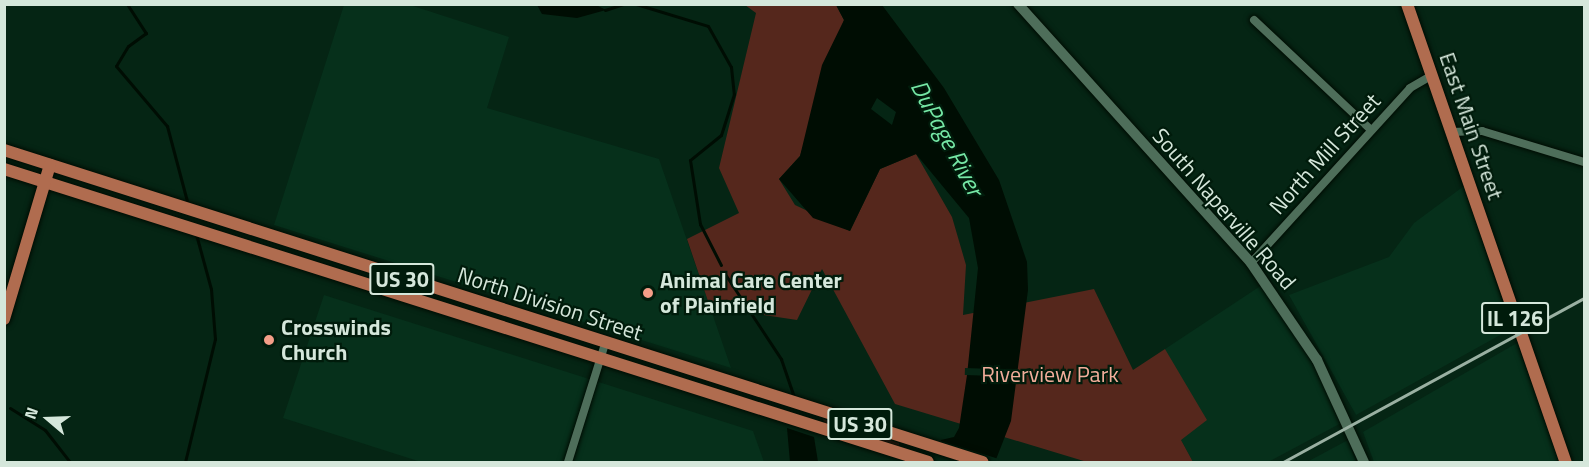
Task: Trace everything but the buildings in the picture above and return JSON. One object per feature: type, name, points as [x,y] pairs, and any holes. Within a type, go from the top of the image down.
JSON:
[{"type":"main road","name":"South Naperville Road","points":[[1018,4],[1251,263],[1317,360],[1364,462]]},
{"type":"main road","name":"East Main Street","points":[[1407,4],[1566,462]]},
{"type":"main road","name":"North Division Street","points":[[4,150],[749,390],[982,462]]},
{"type":"main road","points":[[4,319],[50,165]]},
{"type":"main road","name":"North Division Street","points":[[4,169],[600,361],[928,462]]},
{"type":"main road","points":[[318,271],[324,254]]},
{"type":"street","points":[[1254,20],[1370,129]]},
{"type":"street","name":"North Mill Street","points":[[1251,263],[1370,129],[1410,88],[1431,76]]},
{"type":"street","points":[[1452,132],[1482,131],[1584,162]]},
{"type":"street","points":[[568,462],[605,344]]},
{"type":"shaded area","points":[[344,5],[410,5],[509,37],[487,108],[659,159],[731,368],[274,225]]},
{"type":"shaded area","points":[[1464,186],[1511,329],[1356,415],[1289,295],[1389,257],[1414,223]]},
{"type":"shaded area","points":[[1262,285],[1313,359],[1345,421],[1268,462],[1193,462],[1181,440],[1165,349]]},
{"type":"shaded area","points":[[324,295],[753,431],[764,462],[421,462],[283,418]]},
{"type":"shaded area","points":[[1517,343],[1559,462],[1374,462],[1363,432]]},
{"type":"shaded area","points":[[1348,440],[1356,462],[1307,462]]},
{"type":"green space","name":"Riverview Park","points":[[745,5],[836,5],[844,20],[800,156],[779,179],[795,205],[850,231],[880,169],[916,154],[952,217],[966,265],[963,315],[1094,289],[1133,370],[1165,349],[1207,420],[1181,440],[1193,462],[1087,462],[895,404],[822,269],[797,320],[710,307],[687,239],[739,213],[719,168],[756,13]]},
{"type":"green space","points":[[823,419],[899,443],[899,446],[825,424]]},
{"type":"water","points":[[537,5],[596,5],[606,10],[577,18],[542,14]]},
{"type":"water","name":"DuPage River","points":[[836,5],[882,5],[944,88],[999,180],[1027,262],[1028,290],[1011,421],[995,462],[936,462],[941,440],[954,437],[959,428],[967,375],[978,268],[969,218],[916,154],[880,169],[850,231],[813,218],[779,179],[800,156],[822,65],[844,20]],"holes":[[[877,98],[896,112],[892,125],[871,109]]]},
{"type":"water","points":[[787,428],[814,437],[818,462],[790,462]]},
{"type":"pier","points":[[965,368],[1017,370],[1017,377],[965,375]]},
{"type":"pier","points":[[938,440],[999,459],[998,462],[933,462]]},
{"type":"waterway","points":[[127,4],[146,33],[128,46],[116,66],[167,126],[188,205]]},
{"type":"waterway","points":[[605,10],[623,4]]},
{"type":"waterway","points":[[636,4],[708,26],[731,67],[734,94],[721,135],[690,160],[700,224],[721,265]]},
{"type":"waterway","points":[[185,462],[215,339],[211,289],[196,234]]},
{"type":"waterway","points":[[725,274],[781,359],[795,400]]},
{"type":"waterway","points":[[10,408],[45,430],[70,462]]},
{"type":"railway","points":[[1283,462],[1584,298]]},
{"type":"place","name":"Animal Care Center of Plainfield","points":[[648,293]]},
{"type":"place","name":"Crosswinds Church","points":[[269,340]]}]
